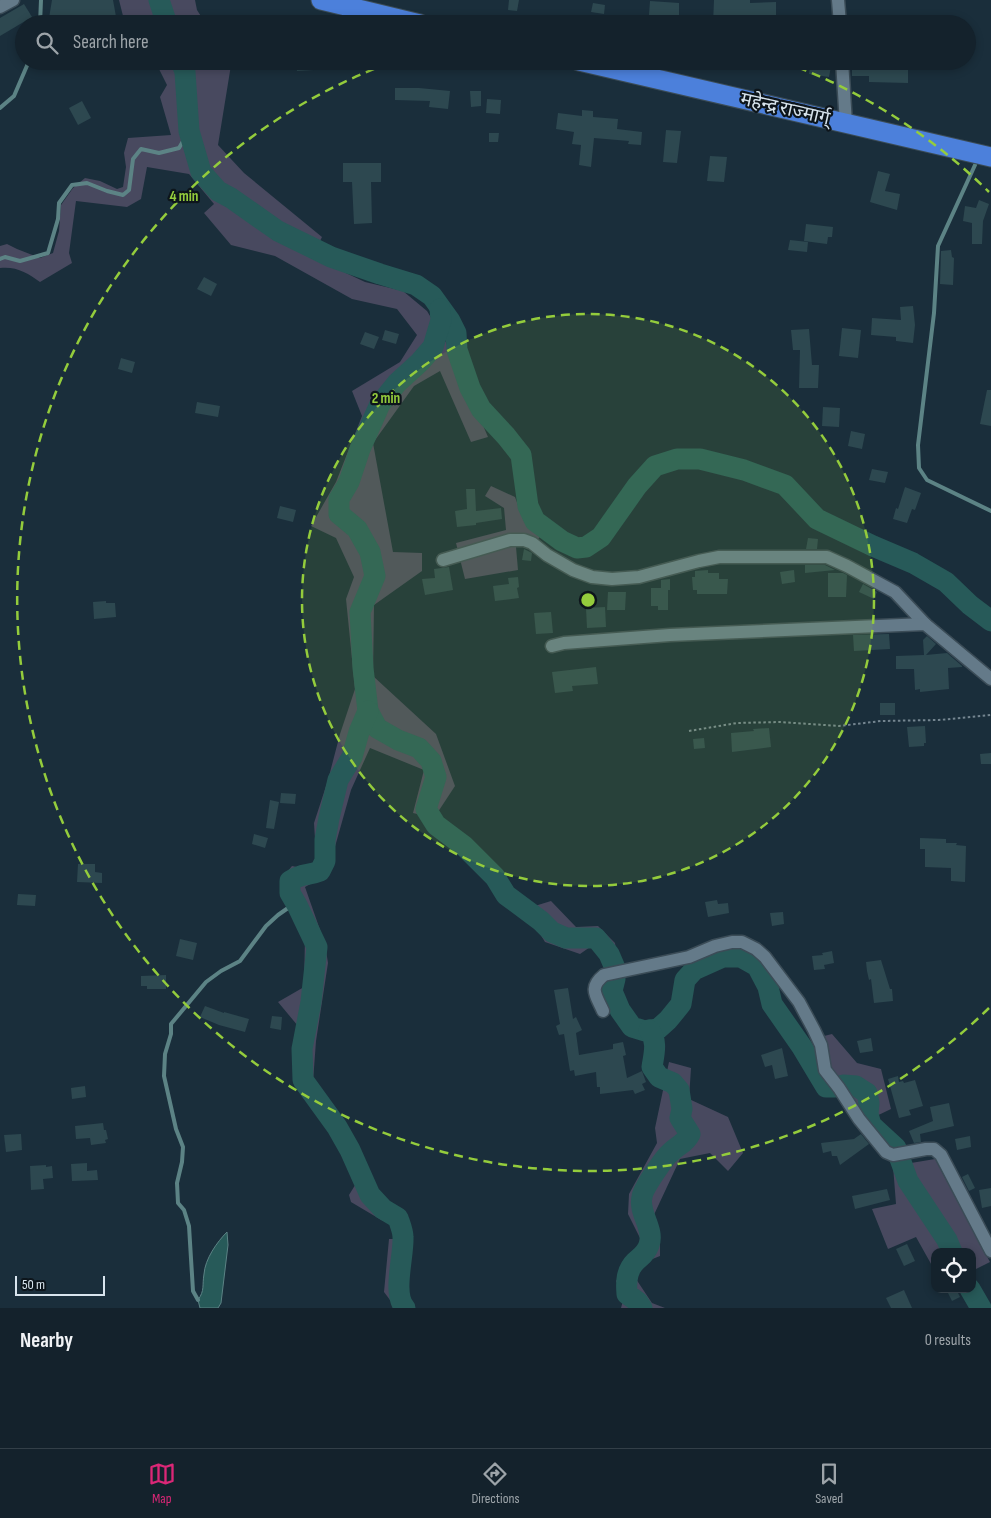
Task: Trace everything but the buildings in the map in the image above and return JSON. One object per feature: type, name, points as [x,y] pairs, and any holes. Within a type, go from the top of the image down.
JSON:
[{"type":"highway","points":[[321,0],[383,15]]},
{"type":"highway","name":"महेन्द्र राज्मार्ग्","points":[[617,70],[991,157]]},
{"type":"street","points":[[0,7],[13,0]]},
{"type":"street","points":[[838,0],[839,15]]},
{"type":"street","points":[[843,70],[846,124]]},
{"type":"street","points":[[443,560],[510,540],[524,540],[532,543],[547,555],[573,570],[592,577],[612,579],[639,577],[719,557],[828,557],[895,592],[925,624],[991,679]]},
{"type":"street","points":[[552,646],[564,643],[670,635],[925,624]]},
{"type":"street","points":[[603,1011],[594,990],[596,981],[606,974],[689,957],[732,942],[742,942],[756,949],[765,957],[799,1002],[821,1045],[825,1070],[859,1119],[886,1152],[898,1154],[934,1149],[941,1155],[991,1251]]},
{"type":"path","points":[[689,731],[737,723],[780,722],[839,726],[881,721],[940,720],[991,714]]},
{"type":"shaded area","points":[[119,0],[195,0],[200,15],[123,15]]},
{"type":"shaded area","points":[[160,70],[230,70],[218,145],[244,173],[322,237],[312,257],[365,282],[403,291],[427,311],[450,349],[488,437],[471,442],[440,371],[414,386],[373,443],[393,552],[422,553],[422,571],[374,605],[373,676],[436,734],[455,786],[434,818],[413,813],[424,770],[370,748],[351,790],[327,875],[305,887],[325,944],[328,963],[316,1041],[313,1082],[325,1105],[316,1113],[297,1079],[293,1042],[298,1026],[278,1002],[304,987],[305,936],[282,878],[292,866],[311,870],[316,856],[314,823],[355,689],[346,599],[354,577],[336,538],[311,526],[336,482],[362,416],[352,391],[400,362],[417,335],[397,309],[352,299],[275,256],[231,245],[204,213],[214,204],[189,174],[147,167],[141,199],[127,207],[76,201],[69,253],[72,263],[40,282],[22,271],[0,268],[0,246],[7,244],[40,258],[53,253],[59,231],[61,205],[73,188],[85,178],[100,181],[117,189],[123,187],[126,167],[124,153],[128,138],[171,135],[160,97],[167,85]]},
{"type":"shaded area","points":[[491,486],[515,497],[524,521],[542,534],[536,542],[516,547],[518,570],[465,579],[456,543],[506,530],[504,508],[485,496]]},
{"type":"shaded area","points":[[551,901],[576,927],[598,926],[615,943],[618,962],[605,967],[593,945],[580,954],[545,942],[525,909]]},
{"type":"shaded area","points":[[832,1034],[857,1063],[881,1069],[891,1109],[866,1121],[829,1068],[824,1036]]},
{"type":"shaded area","points":[[669,1062],[691,1068],[689,1099],[728,1117],[743,1153],[728,1171],[710,1153],[680,1159],[652,1219],[660,1242],[660,1256],[640,1264],[636,1279],[652,1303],[665,1308],[621,1308],[624,1297],[616,1281],[639,1247],[640,1238],[628,1214],[629,1194],[657,1143],[655,1128]]},
{"type":"shaded area","points":[[935,1159],[990,1262],[976,1269],[976,1248],[931,1248],[931,1264],[916,1237],[888,1249],[872,1209],[896,1204],[893,1166]]},
{"type":"shaded area","points":[[366,1180],[373,1192],[383,1197],[404,1220],[383,1221],[351,1202],[349,1195],[357,1182]]},
{"type":"shaded area","points":[[227,1232],[228,1245],[221,1303],[218,1308],[200,1308],[198,1300],[202,1291],[205,1268],[209,1257]]},
{"type":"shaded area","points":[[389,1239],[406,1239],[408,1256],[405,1298],[410,1308],[396,1308],[384,1292]]},
{"type":"waterway","points":[[40,15],[41,0]]},
{"type":"waterway","points":[[159,0],[164,15]]},
{"type":"waterway","points":[[0,108],[14,96],[25,70]]},
{"type":"waterway","points":[[184,70],[189,131],[201,172],[218,191],[278,231],[331,257],[416,285],[432,296],[456,333],[457,350],[470,388],[481,409],[521,455],[528,506],[535,521],[562,541],[577,548],[586,547],[601,537],[637,486],[655,466],[677,459],[700,459],[744,470],[785,485],[817,519],[913,563],[946,582],[970,605],[991,621]]},
{"type":"waterway","points":[[0,259],[5,257],[20,261],[48,253],[58,219],[59,203],[72,185],[87,183],[123,195],[129,190],[133,159],[141,149],[159,153],[179,148],[189,131]]},
{"type":"waterway","points":[[975,165],[938,246],[934,313],[918,445],[919,468],[927,480],[991,511]]},
{"type":"waterway","points":[[440,309],[441,320],[433,347],[397,383],[380,404],[360,449],[349,482],[339,499],[339,514],[357,529],[370,552],[375,576],[360,612],[363,668],[368,711],[377,728],[398,740],[419,748],[431,761],[436,777],[426,809],[436,825],[464,846],[495,877],[506,895],[541,921],[552,932],[566,938],[596,938],[609,954],[615,968],[612,991],[620,1010],[632,1027],[645,1031],[658,1029],[681,1004],[685,980],[694,970],[723,957],[741,957],[757,966],[768,987],[772,1004],[802,1047],[826,1087],[835,1087]]},
{"type":"waterway","points":[[368,711],[359,732],[352,757],[338,780],[325,840],[325,861],[320,871],[290,881],[290,893],[317,947],[311,1002],[302,1049],[303,1080],[337,1127],[350,1150],[370,1195],[383,1209],[398,1218],[403,1237],[399,1294],[405,1308]]},
{"type":"waterway","points":[[198,1300],[193,1291],[189,1226],[184,1210],[178,1203],[177,1183],[183,1147],[176,1129],[164,1076],[165,1054],[171,1034],[171,1024],[206,982],[240,961],[266,926],[288,908],[294,900]]},
{"type":"waterway","points":[[642,1308],[638,1302],[627,1294],[627,1277],[630,1269],[643,1255],[649,1245],[650,1233],[641,1203],[643,1193],[664,1160],[690,1134],[680,1118],[682,1109],[679,1090],[673,1083],[659,1077],[652,1067],[654,1039],[649,1030]]},
{"type":"waterway","points":[[843,1085],[856,1086],[867,1093],[869,1103],[868,1114],[871,1125],[896,1148],[908,1181],[950,1248]]},
{"type":"waterway","points":[[972,1293],[981,1308]]}]
